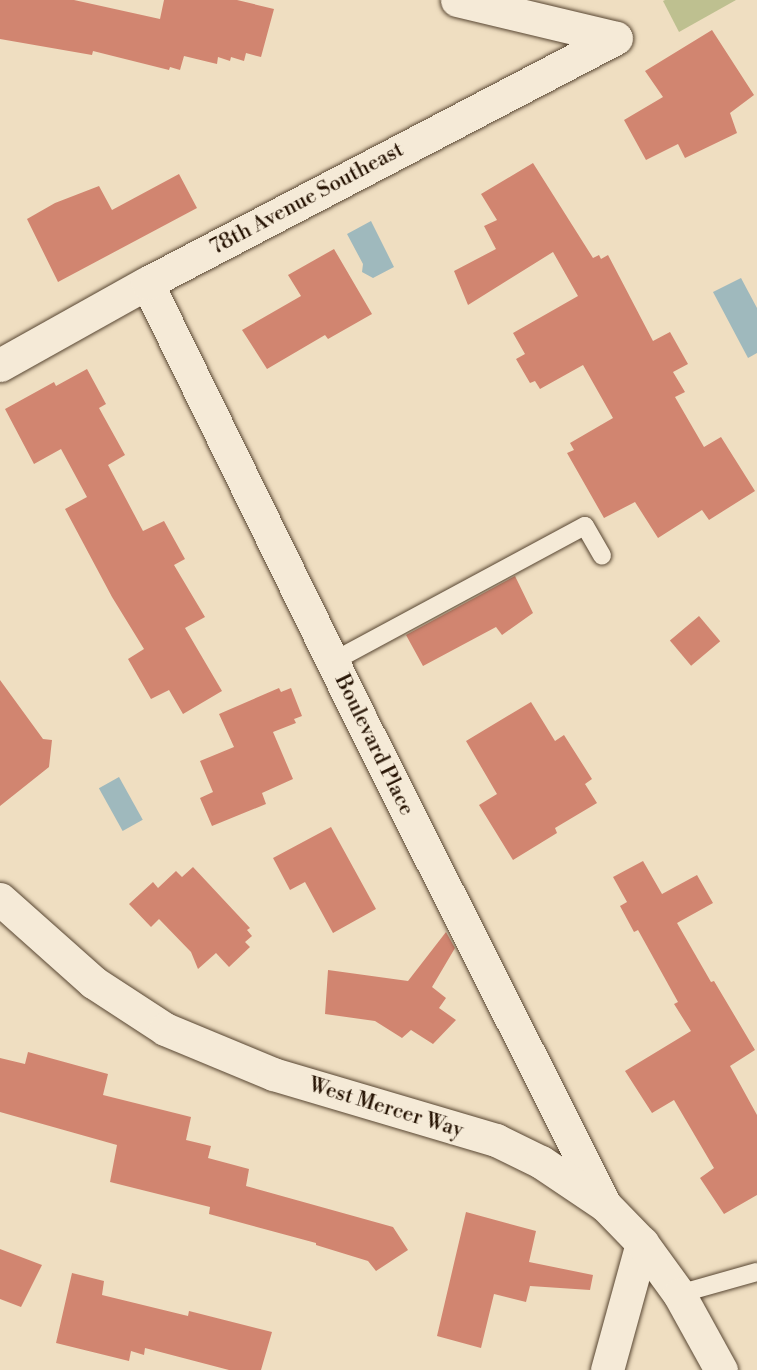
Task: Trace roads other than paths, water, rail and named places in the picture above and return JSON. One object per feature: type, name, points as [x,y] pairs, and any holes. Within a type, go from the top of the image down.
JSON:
[{"type":"street","name":"78th Avenue Southeast","points":[[0,365],[147,283],[616,38],[457,0]]},
{"type":"street","name":"Boulevard Place","points":[[147,283],[333,662],[605,1205]]},
{"type":"street","name":"West Mercer Way","points":[[0,899],[93,982],[165,1029],[273,1074],[496,1140],[541,1162],[605,1205],[642,1243],[679,1294],[721,1370]]},
{"type":"street","points":[[607,1370],[642,1243]]},
{"type":"lane","points":[[333,662],[585,526],[602,556]]},
{"type":"lane","points":[[679,1294],[757,1272]]},
{"type":"water","points":[[371,221],[394,267],[373,278],[362,272],[363,264],[347,234]]},
{"type":"water","points":[[741,278],[757,308],[757,353],[748,358],[713,292]]},
{"type":"water","points":[[119,777],[143,820],[123,831],[99,788]]}]
